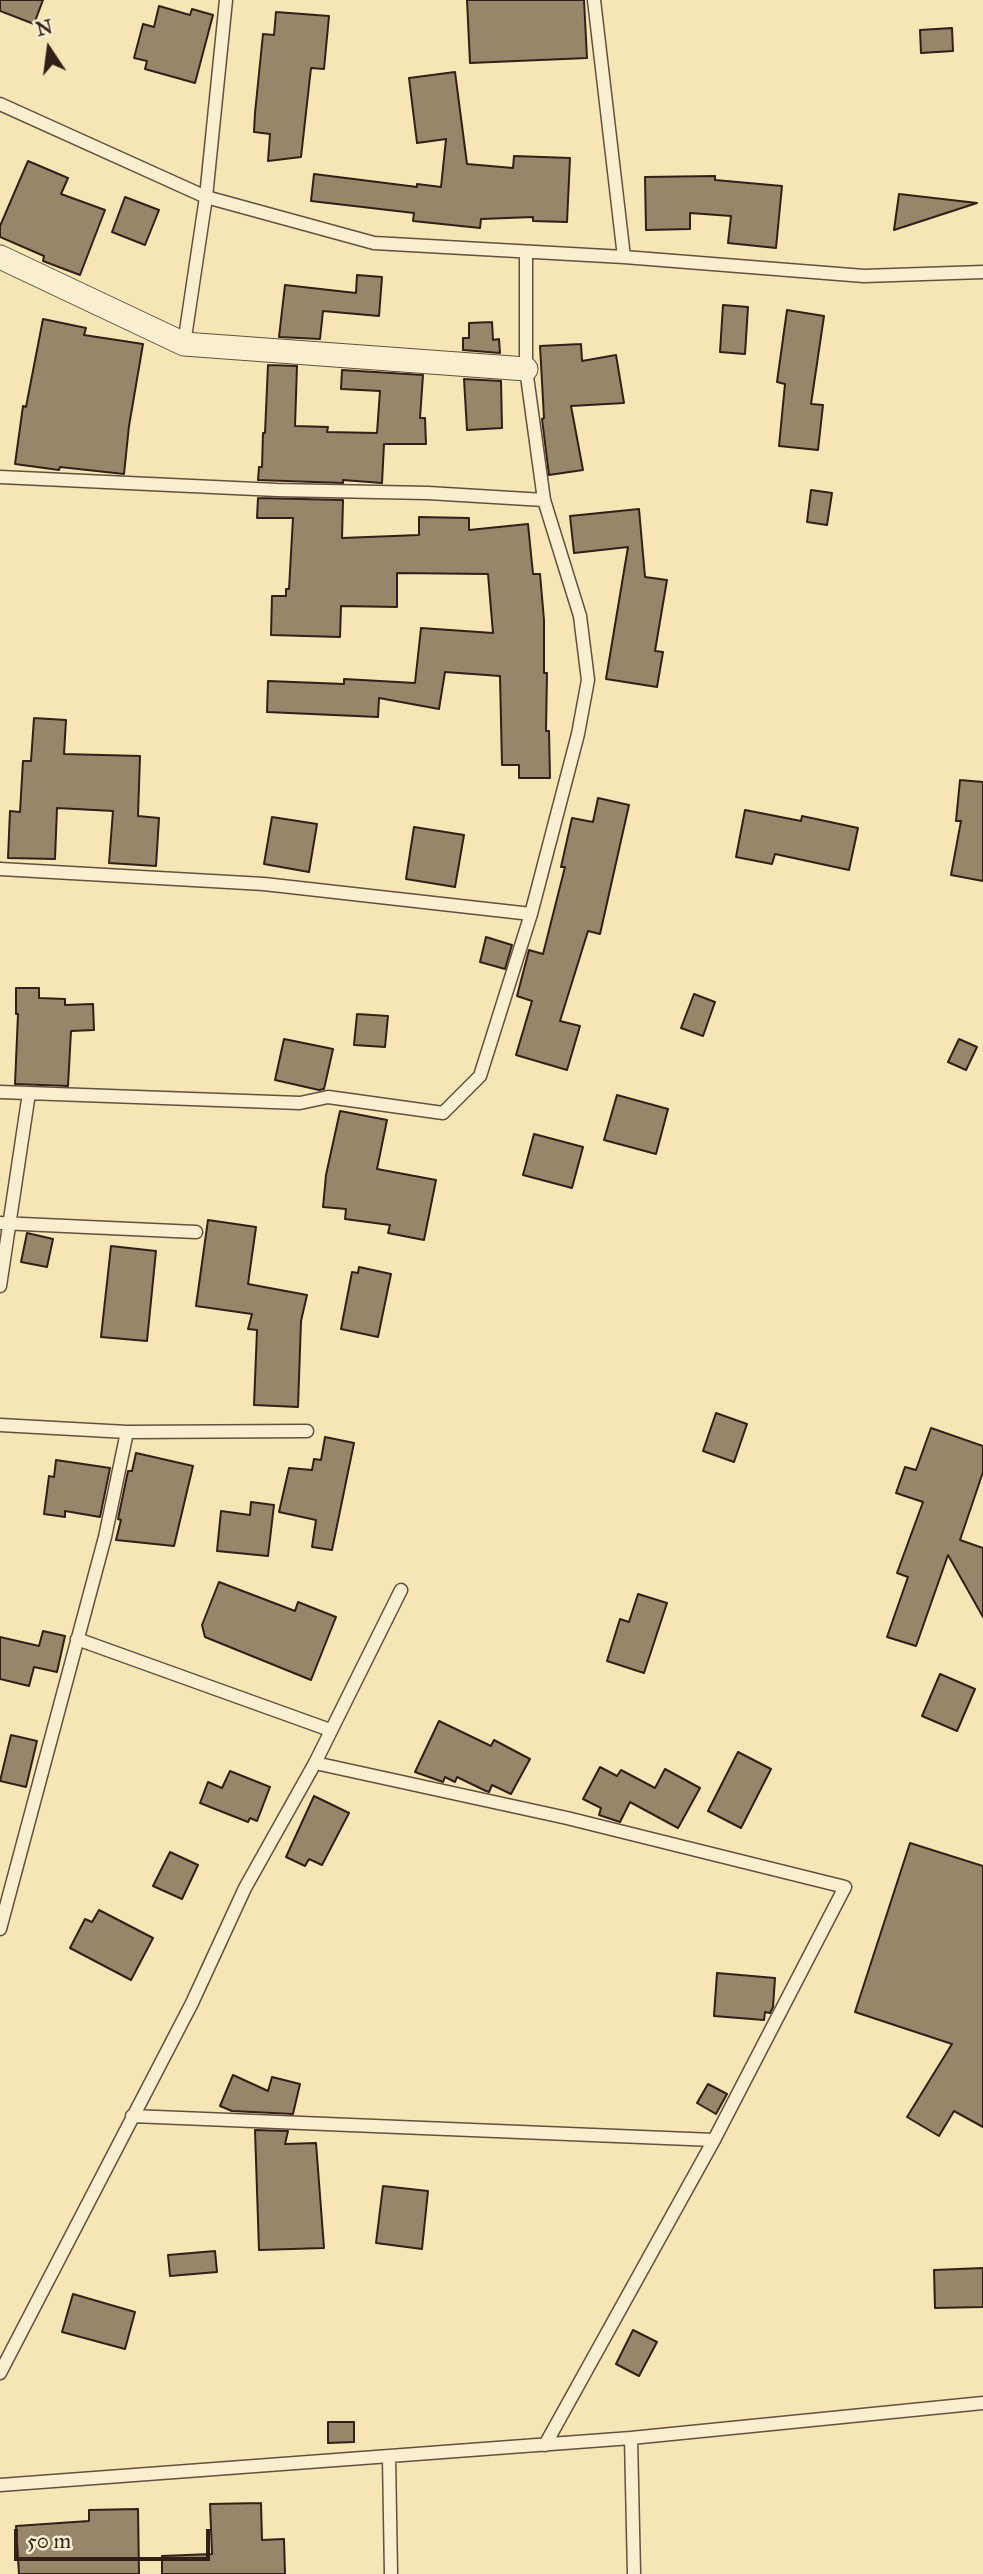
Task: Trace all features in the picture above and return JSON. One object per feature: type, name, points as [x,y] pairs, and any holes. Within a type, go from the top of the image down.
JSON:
[{"type":"street","points":[[0,257],[184,344],[526,369]]},
{"type":"lane","points":[[184,344],[206,197],[226,0]]},
{"type":"lane","points":[[594,0],[624,257]]},
{"type":"lane","points":[[0,104],[206,197],[374,243],[624,257],[864,276],[983,272]]},
{"type":"lane","points":[[0,1092],[300,1103],[328,1097],[443,1113],[480,1076],[531,914],[578,734],[588,680],[580,616],[544,500],[526,369],[526,253]]},
{"type":"lane","points":[[0,477],[544,500]]},
{"type":"lane","points":[[0,869],[264,884],[531,914]]},
{"type":"lane","points":[[0,1286],[4,1223],[29,1093]]},
{"type":"lane","points":[[4,1223],[196,1232]]},
{"type":"lane","points":[[0,1425],[127,1432],[307,1431]]},
{"type":"lane","points":[[0,1929],[105,1537],[127,1432]]},
{"type":"lane","points":[[0,2372],[192,2003],[245,1888],[315,1763],[401,1590]]},
{"type":"lane","points":[[77,1639],[330,1730]]},
{"type":"lane","points":[[315,1763],[567,1818],[845,1887],[713,2140],[545,2445]]},
{"type":"lane","points":[[132,2116],[713,2140]]},
{"type":"lane","points":[[0,2485],[631,2438],[983,2403]]},
{"type":"lane","points":[[631,2438],[634,2574]]},
{"type":"lane","points":[[389,2457],[391,2574]]},
{"type":"building","points":[[0,0],[43,0],[34,24],[0,11]]},
{"type":"building","points":[[467,0],[584,0],[587,58],[470,63]]},
{"type":"building","points":[[159,6],[190,15],[192,9],[213,15],[195,83],[145,69],[147,61],[134,58],[143,24],[154,27]]},
{"type":"building","points":[[276,12],[329,16],[324,69],[311,68],[301,157],[268,161],[270,134],[254,132],[255,113],[263,34],[274,35]]},
{"type":"building","points":[[952,28],[953,51],[921,53],[920,30]]},
{"type":"building","points":[[455,72],[467,164],[513,168],[514,156],[570,158],[567,222],[533,221],[533,217],[481,219],[480,228],[413,221],[414,213],[311,201],[314,174],[417,187],[417,184],[441,187],[446,139],[417,143],[409,78]]},
{"type":"building","points":[[28,161],[68,178],[61,194],[105,210],[80,275],[43,261],[44,256],[0,237],[0,226]]},
{"type":"building","points":[[715,176],[715,180],[782,186],[776,248],[728,243],[731,216],[690,213],[690,229],[646,230],[645,177]]},
{"type":"building","points":[[899,194],[977,203],[894,230]]},
{"type":"building","points":[[125,197],[159,210],[145,245],[112,232]]},
{"type":"building","points":[[357,275],[382,277],[379,316],[323,311],[320,339],[279,337],[285,285],[356,293]]},
{"type":"building","points":[[723,305],[748,307],[745,354],[720,352]]},
{"type":"building","points":[[787,310],[824,316],[811,404],[823,405],[818,450],[779,446],[785,384],[777,382]]},
{"type":"building","points":[[43,319],[86,328],[84,335],[143,344],[124,474],[15,464],[23,406],[26,407]]},
{"type":"building","points":[[492,322],[493,340],[499,339],[500,353],[463,350],[463,338],[469,338],[469,323]]},
{"type":"building","points":[[581,344],[582,361],[616,355],[624,403],[571,406],[583,470],[549,475],[542,419],[540,346]]},
{"type":"building","points":[[268,365],[297,366],[295,426],[328,427],[327,432],[377,433],[380,391],[341,389],[342,370],[423,375],[420,418],[425,418],[426,444],[384,444],[382,483],[258,480],[265,433]]},
{"type":"building","points":[[464,379],[501,381],[502,428],[467,430]]},
{"type":"building","points":[[811,490],[832,493],[827,525],[807,522]]},
{"type":"building","points":[[258,498],[343,500],[342,538],[419,535],[419,517],[469,518],[469,530],[528,524],[533,574],[540,574],[544,620],[546,731],[549,731],[550,778],[519,778],[519,765],[502,765],[500,676],[445,672],[439,709],[379,698],[378,717],[267,712],[268,681],[344,684],[344,679],[415,683],[421,628],[493,633],[488,574],[397,573],[397,607],[341,606],[340,637],[271,635],[272,596],[286,596],[286,589],[289,589],[293,518],[257,518]]},
{"type":"building","points":[[639,509],[645,577],[667,580],[655,651],[663,652],[657,687],[606,679],[628,547],[574,553],[570,516]]},
{"type":"building","points":[[34,718],[66,720],[64,754],[140,756],[138,816],[159,818],[156,866],[109,863],[113,811],[57,808],[55,859],[8,858],[10,811],[20,812],[23,761],[31,761]]},
{"type":"building","points":[[960,780],[983,782],[983,881],[951,875],[961,821],[956,821]]},
{"type":"building","points":[[598,798],[629,805],[600,934],[588,931],[560,1021],[580,1026],[567,1070],[516,1055],[532,1001],[517,996],[529,950],[543,954],[565,867],[561,867],[572,818],[593,822]]},
{"type":"building","points":[[745,810],[801,821],[802,816],[858,828],[849,870],[775,854],[772,864],[736,857]]},
{"type":"building","points":[[272,817],[317,824],[309,872],[264,864]]},
{"type":"building","points":[[414,827],[464,835],[455,887],[406,879]]},
{"type":"building","points":[[486,937],[512,945],[505,969],[480,962]]},
{"type":"building","points":[[16,988],[39,988],[39,998],[65,999],[65,1005],[93,1004],[94,1030],[71,1031],[68,1086],[15,1084],[18,1014]]},
{"type":"building","points":[[694,994],[715,1002],[703,1036],[681,1028]]},
{"type":"building","points":[[357,1014],[388,1016],[385,1047],[354,1045]]},
{"type":"building","points":[[284,1039],[333,1049],[324,1089],[275,1080]]},
{"type":"building","points":[[959,1039],[977,1047],[966,1070],[948,1062]]},
{"type":"building","points":[[617,1095],[668,1109],[656,1154],[604,1140]]},
{"type":"building","points":[[340,1111],[387,1120],[377,1169],[436,1180],[424,1240],[388,1233],[390,1225],[345,1219],[346,1209],[323,1207],[326,1175]]},
{"type":"building","points":[[534,1134],[583,1147],[572,1188],[523,1175]]},
{"type":"building","points":[[208,1220],[256,1227],[248,1284],[307,1295],[301,1321],[298,1407],[254,1405],[257,1330],[248,1329],[252,1314],[196,1306]]},
{"type":"building","points":[[27,1233],[53,1239],[47,1267],[21,1262]]},
{"type":"building","points":[[111,1246],[156,1251],[147,1341],[101,1337]]},
{"type":"building","points":[[359,1267],[391,1274],[378,1337],[341,1329],[352,1272],[358,1273]]},
{"type":"building","points":[[716,1413],[747,1424],[734,1462],[703,1451]]},
{"type":"building","points":[[931,1428],[983,1446],[983,1472],[960,1540],[983,1548],[983,1617],[948,1555],[916,1646],[887,1637],[908,1577],[897,1573],[923,1502],[896,1493],[905,1467],[916,1470]]},
{"type":"building","points":[[325,1437],[354,1443],[332,1550],[312,1547],[316,1520],[279,1512],[289,1468],[312,1470],[314,1459],[321,1460]]},
{"type":"building","points":[[136,1453],[193,1466],[174,1546],[116,1540],[128,1471],[132,1471]]},
{"type":"building","points":[[56,1460],[110,1468],[100,1517],[65,1511],[65,1517],[44,1514],[49,1476],[54,1477]]},
{"type":"building","points":[[251,1502],[274,1505],[268,1556],[217,1551],[221,1511],[250,1515]]},
{"type":"building","points":[[219,1582],[295,1611],[298,1602],[336,1617],[311,1680],[205,1637],[202,1625]]},
{"type":"building","points":[[638,1594],[667,1603],[644,1673],[607,1661],[620,1619],[629,1622]]},
{"type":"building","points":[[43,1631],[65,1636],[57,1672],[34,1667],[29,1686],[0,1679],[0,1637],[39,1646]]},
{"type":"building","points":[[940,1674],[975,1689],[957,1731],[922,1716]]},
{"type":"building","points":[[439,1721],[491,1746],[494,1740],[530,1759],[511,1794],[492,1785],[489,1792],[457,1777],[455,1782],[445,1777],[443,1782],[415,1772]]},
{"type":"building","points":[[11,1735],[37,1741],[26,1787],[0,1781]]},
{"type":"building","points":[[738,1752],[771,1769],[741,1828],[708,1811]]},
{"type":"building","points":[[600,1767],[617,1776],[621,1770],[655,1788],[665,1769],[700,1788],[678,1828],[630,1802],[620,1822],[599,1815],[601,1808],[583,1799]]},
{"type":"building","points":[[230,1771],[270,1787],[257,1821],[250,1818],[248,1822],[200,1803],[208,1782],[222,1788]]},
{"type":"building","points":[[314,1796],[349,1813],[322,1865],[309,1859],[305,1866],[286,1857]]},
{"type":"building","points":[[910,1843],[983,1866],[983,2127],[954,2111],[939,2136],[907,2117],[952,2044],[855,2012]]},
{"type":"building","points":[[170,1852],[198,1865],[182,1899],[153,1886]]},
{"type":"building","points":[[99,1910],[153,1938],[131,1980],[70,1948],[85,1919],[92,1922]]},
{"type":"building","points":[[717,1973],[775,1978],[773,2007],[770,2013],[765,2012],[764,2020],[714,2016]]},
{"type":"building","points":[[233,2075],[268,2091],[272,2077],[300,2084],[293,2114],[232,2111],[220,2106]]},
{"type":"building","points":[[708,2084],[727,2094],[716,2114],[697,2103]]},
{"type":"building","points":[[255,2130],[288,2131],[285,2144],[316,2143],[324,2248],[259,2250]]},
{"type":"building","points":[[383,2186],[428,2191],[422,2249],[376,2243]]},
{"type":"building","points":[[215,2251],[217,2272],[170,2276],[168,2255]]},
{"type":"building","points":[[983,2268],[983,2307],[935,2308],[934,2270]]},
{"type":"building","points":[[73,2294],[135,2312],[125,2349],[62,2332]]},
{"type":"building","points":[[633,2330],[657,2342],[639,2376],[616,2364]]},
{"type":"building","points":[[328,2422],[354,2422],[354,2442],[328,2443]]},
{"type":"building","points":[[261,2503],[262,2540],[284,2539],[285,2574],[162,2574],[162,2556],[212,2554],[210,2504]]},
{"type":"building","points":[[138,2509],[139,2574],[19,2574],[16,2526],[89,2521],[89,2510]]}]
